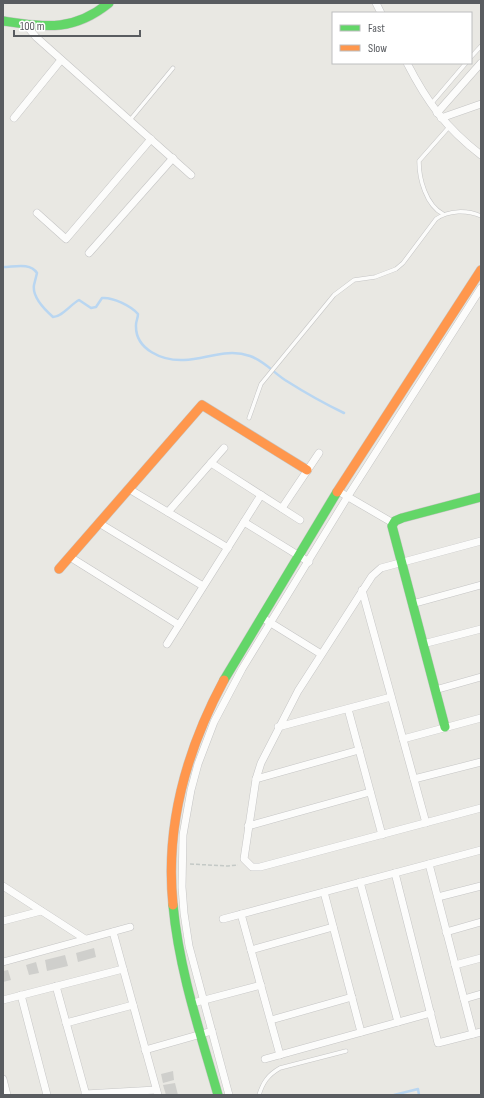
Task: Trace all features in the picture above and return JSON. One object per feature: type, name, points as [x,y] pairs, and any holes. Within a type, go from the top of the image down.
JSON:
[{"type":"street","points":[[3,21],[42,26],[68,25],[84,21],[96,15],[109,3]]},
{"type":"street","points":[[376,3],[380,12]]},
{"type":"street","points":[[25,24],[36,37],[61,60],[191,175]]},
{"type":"street","points":[[14,118],[61,60]]},
{"type":"street","points":[[439,116],[481,63]]},
{"type":"street","points":[[408,64],[439,116],[449,128],[481,155]]},
{"type":"street","points":[[439,116],[481,104]]},
{"type":"street","points":[[37,213],[66,239],[151,139]]},
{"type":"street","points":[[89,253],[173,158]]},
{"type":"street","points":[[218,1095],[174,927],[170,887],[170,863],[175,811],[187,761],[203,717],[217,690],[260,617],[300,556],[338,491],[481,270]]},
{"type":"street","points":[[230,1095],[185,926],[182,864],[186,813],[198,764],[214,722],[227,696],[270,623],[309,562],[348,496],[481,288]]},
{"type":"street","points":[[59,569],[202,405],[307,470]]},
{"type":"street","points":[[168,512],[224,448]]},
{"type":"street","points":[[282,508],[319,452]]},
{"type":"street","points":[[211,463],[300,520]]},
{"type":"street","points":[[129,488],[228,548]]},
{"type":"street","points":[[338,491],[393,523]]},
{"type":"street","points":[[167,644],[261,495]]},
{"type":"street","points":[[393,523],[402,518],[481,497]]},
{"type":"street","points":[[244,522],[309,562]]},
{"type":"street","points":[[99,523],[203,586]]},
{"type":"street","points":[[393,523],[392,532],[445,727]]},
{"type":"street","points":[[481,541],[376,571],[321,654],[278,727],[261,763],[256,779],[244,853],[246,862],[256,868],[481,808]]},
{"type":"street","points":[[70,557],[179,625]]},
{"type":"street","points":[[412,604],[481,585]]},
{"type":"street","points":[[362,590],[426,823]]},
{"type":"street","points":[[260,617],[321,654]]},
{"type":"street","points":[[423,644],[481,629]]},
{"type":"street","points":[[435,690],[481,677]]},
{"type":"street","points":[[278,727],[391,697]]},
{"type":"street","points":[[348,709],[382,835]]},
{"type":"street","points":[[403,739],[481,718]]},
{"type":"street","points":[[256,779],[359,750]]},
{"type":"street","points":[[187,761],[198,764]]},
{"type":"street","points":[[414,779],[481,762]]},
{"type":"street","points":[[248,826],[370,792]]},
{"type":"street","points":[[223,919],[481,850]]},
{"type":"street","points":[[170,863],[182,864]]},
{"type":"street","points":[[429,864],[473,1034]]},
{"type":"street","points":[[395,873],[438,1043],[481,1032]]},
{"type":"street","points":[[360,882],[398,1022]]},
{"type":"street","points":[[3,886],[85,939]]},
{"type":"street","points":[[438,897],[481,886]]},
{"type":"street","points":[[324,892],[362,1032]]},
{"type":"street","points":[[3,921],[41,911]]},
{"type":"street","points":[[242,914],[280,1055]]},
{"type":"street","points":[[446,932],[481,922]]},
{"type":"street","points":[[3,962],[130,927]]},
{"type":"street","points":[[251,950],[333,927]]},
{"type":"street","points":[[56,986],[86,1094],[157,1092],[113,932]]},
{"type":"street","points":[[455,965],[481,958]]},
{"type":"street","points":[[3,1000],[123,969]]},
{"type":"street","points":[[193,1003],[261,985]]},
{"type":"street","points":[[464,999],[481,994]]},
{"type":"street","points":[[21,995],[47,1095]]},
{"type":"street","points":[[270,1020],[352,997]]},
{"type":"street","points":[[66,1023],[133,1005]]},
{"type":"street","points":[[265,1059],[431,1013]]},
{"type":"street","points":[[145,1050],[212,1031]]},
{"type":"street","points":[[3,1079],[7,1095]]},
{"type":"lane","points":[[472,56],[481,46]]},
{"type":"lane","points":[[431,104],[465,64]]},
{"type":"lane","points":[[130,120],[174,68]]},
{"type":"lane","points":[[443,214],[435,210],[426,193],[419,175],[419,161],[449,128]]},
{"type":"lane","points":[[249,418],[261,384],[334,295],[354,280],[375,277],[396,269],[403,263],[436,219],[443,214],[461,212],[481,216]]},
{"type":"lane","points":[[259,1095],[265,1079],[272,1072],[280,1068],[346,1051]]},
{"type":"path","points":[[182,864],[228,866],[246,862]]},
{"type":"building","points":[[94,948],[96,957],[78,962],[76,953]]},
{"type":"building","points":[[65,955],[68,966],[47,971],[45,960]]},
{"type":"building","points":[[36,962],[39,973],[29,975],[26,965]]},
{"type":"building","points":[[8,970],[11,980],[3,982],[3,971]]},
{"type":"building","points":[[173,1071],[174,1080],[163,1083],[161,1074]]},
{"type":"building","points":[[175,1083],[178,1095],[166,1095],[163,1085]]},
{"type":"waterway","points":[[3,267],[26,266],[34,270],[37,273],[34,285],[37,299],[53,317],[60,315],[79,300],[91,308],[96,307],[102,298],[111,299],[122,303],[138,314],[136,325],[137,334],[140,341],[145,347],[159,356],[176,360],[192,359],[225,353],[250,356],[260,361],[299,389],[344,413]]},
{"type":"waterway","points":[[394,1095],[418,1089],[419,1095]]},
{"type":"traffic: fast","points":[[3,21],[46,26],[71,23],[83,19],[109,3]]},
{"type":"traffic: fast","points":[[224,680],[337,492]]},
{"type":"traffic: fast","points":[[445,727],[392,526],[395,521],[402,518],[481,497]]},
{"type":"traffic: fast","points":[[173,905],[185,977],[218,1095]]},
{"type":"traffic: slow","points":[[337,492],[481,270]]},
{"type":"traffic: slow","points":[[59,569],[202,405],[307,470]]},
{"type":"traffic: slow","points":[[173,905],[171,875],[172,846],[182,789],[189,761],[199,733],[224,680]]}]
